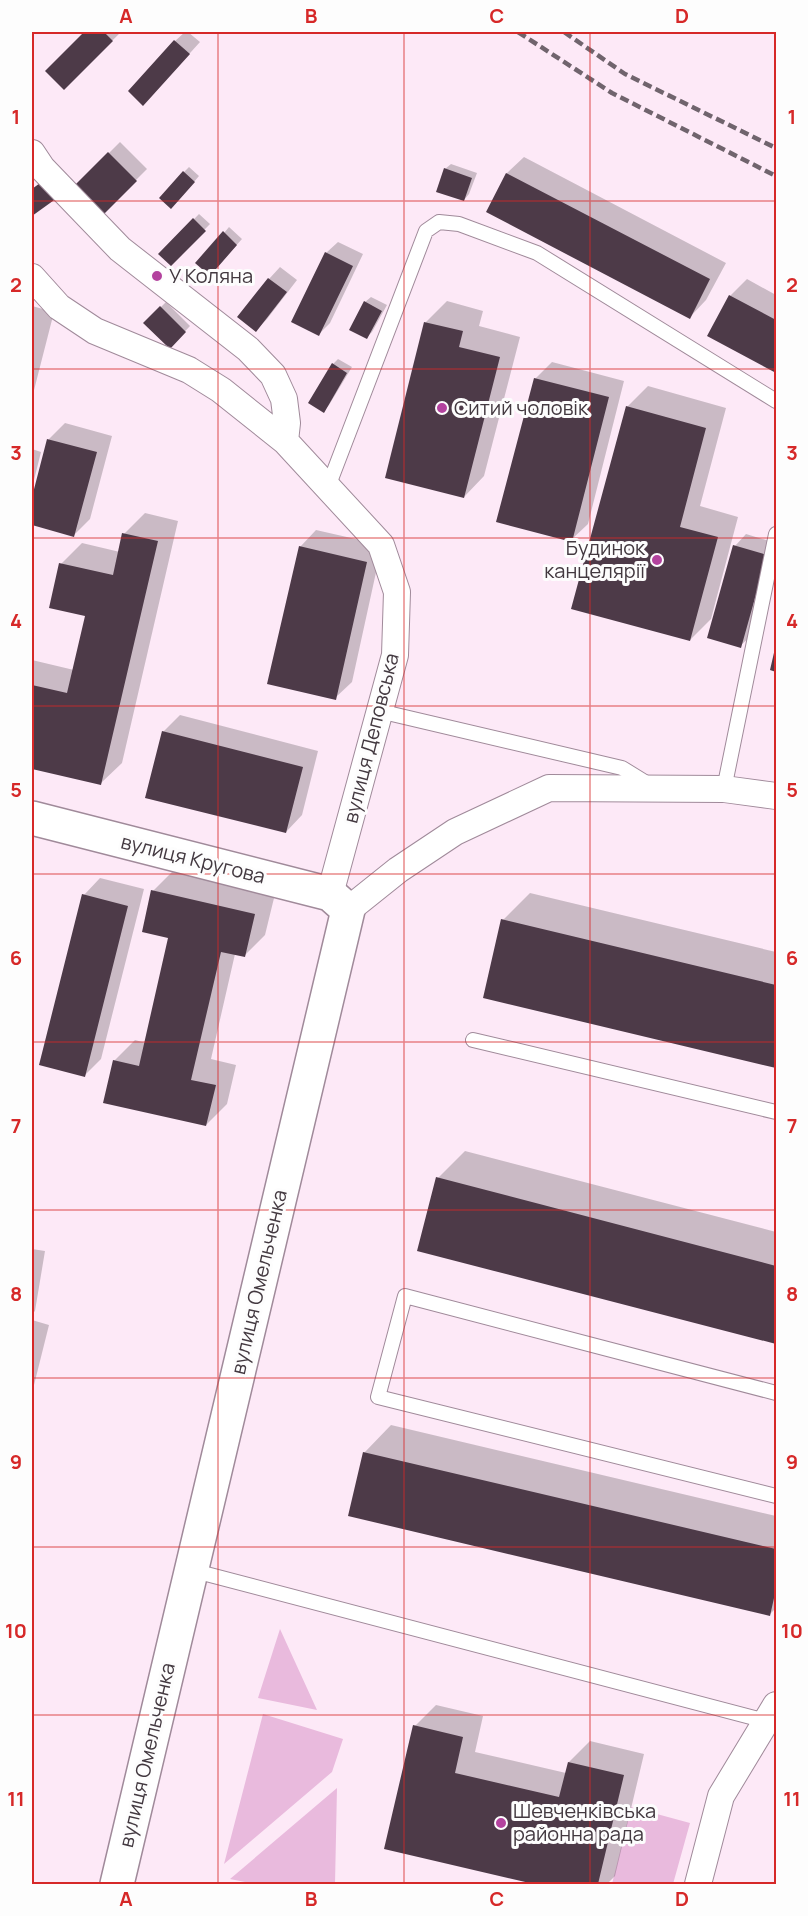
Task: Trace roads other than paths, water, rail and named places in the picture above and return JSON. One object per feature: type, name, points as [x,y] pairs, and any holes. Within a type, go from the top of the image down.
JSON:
[{"type":"street","points":[[32,153],[42,168],[120,249],[248,349],[273,375],[284,399],[287,423],[285,441]]},
{"type":"street","name":"вулиця Деповська","points":[[32,277],[59,307],[95,332],[189,370],[221,390],[285,441],[381,545],[397,592],[395,655],[379,711],[339,902]]},
{"type":"street","points":[[339,902],[398,870],[454,832],[549,788],[724,789],[777,796]]},
{"type":"street","name":"вулиця Кругова","points":[[32,818],[339,902]]},
{"type":"street","name":"вулиця Омельченка","points":[[117,1884],[191,1569],[339,902]]},
{"type":"street","points":[[698,1884],[721,1796],[771,1713]]},
{"type":"lane","points":[[328,487],[426,231],[439,222],[459,224],[537,253],[777,401]]},
{"type":"lane","points":[[724,789],[777,534]]},
{"type":"lane","points":[[379,711],[622,768],[655,789]]},
{"type":"lane","points":[[473,1040],[777,1113]]},
{"type":"lane","points":[[777,1393],[405,1296],[378,1397],[777,1496]]},
{"type":"lane","points":[[191,1569],[771,1713]]},
{"type":"railway","points":[[518,32],[612,93],[776,176]]},
{"type":"railway","points":[[564,32],[625,74],[776,148]]},
{"type":"place","name":"У Коляна","points":[[157,276]]},
{"type":"place","name":"Ситий чоловік","points":[[442,408]]},
{"type":"place","name":"Будинок канцелярії","points":[[657,560]]},
{"type":"place","name":"Шевченківська районна рада","points":[[501,1823]]}]
